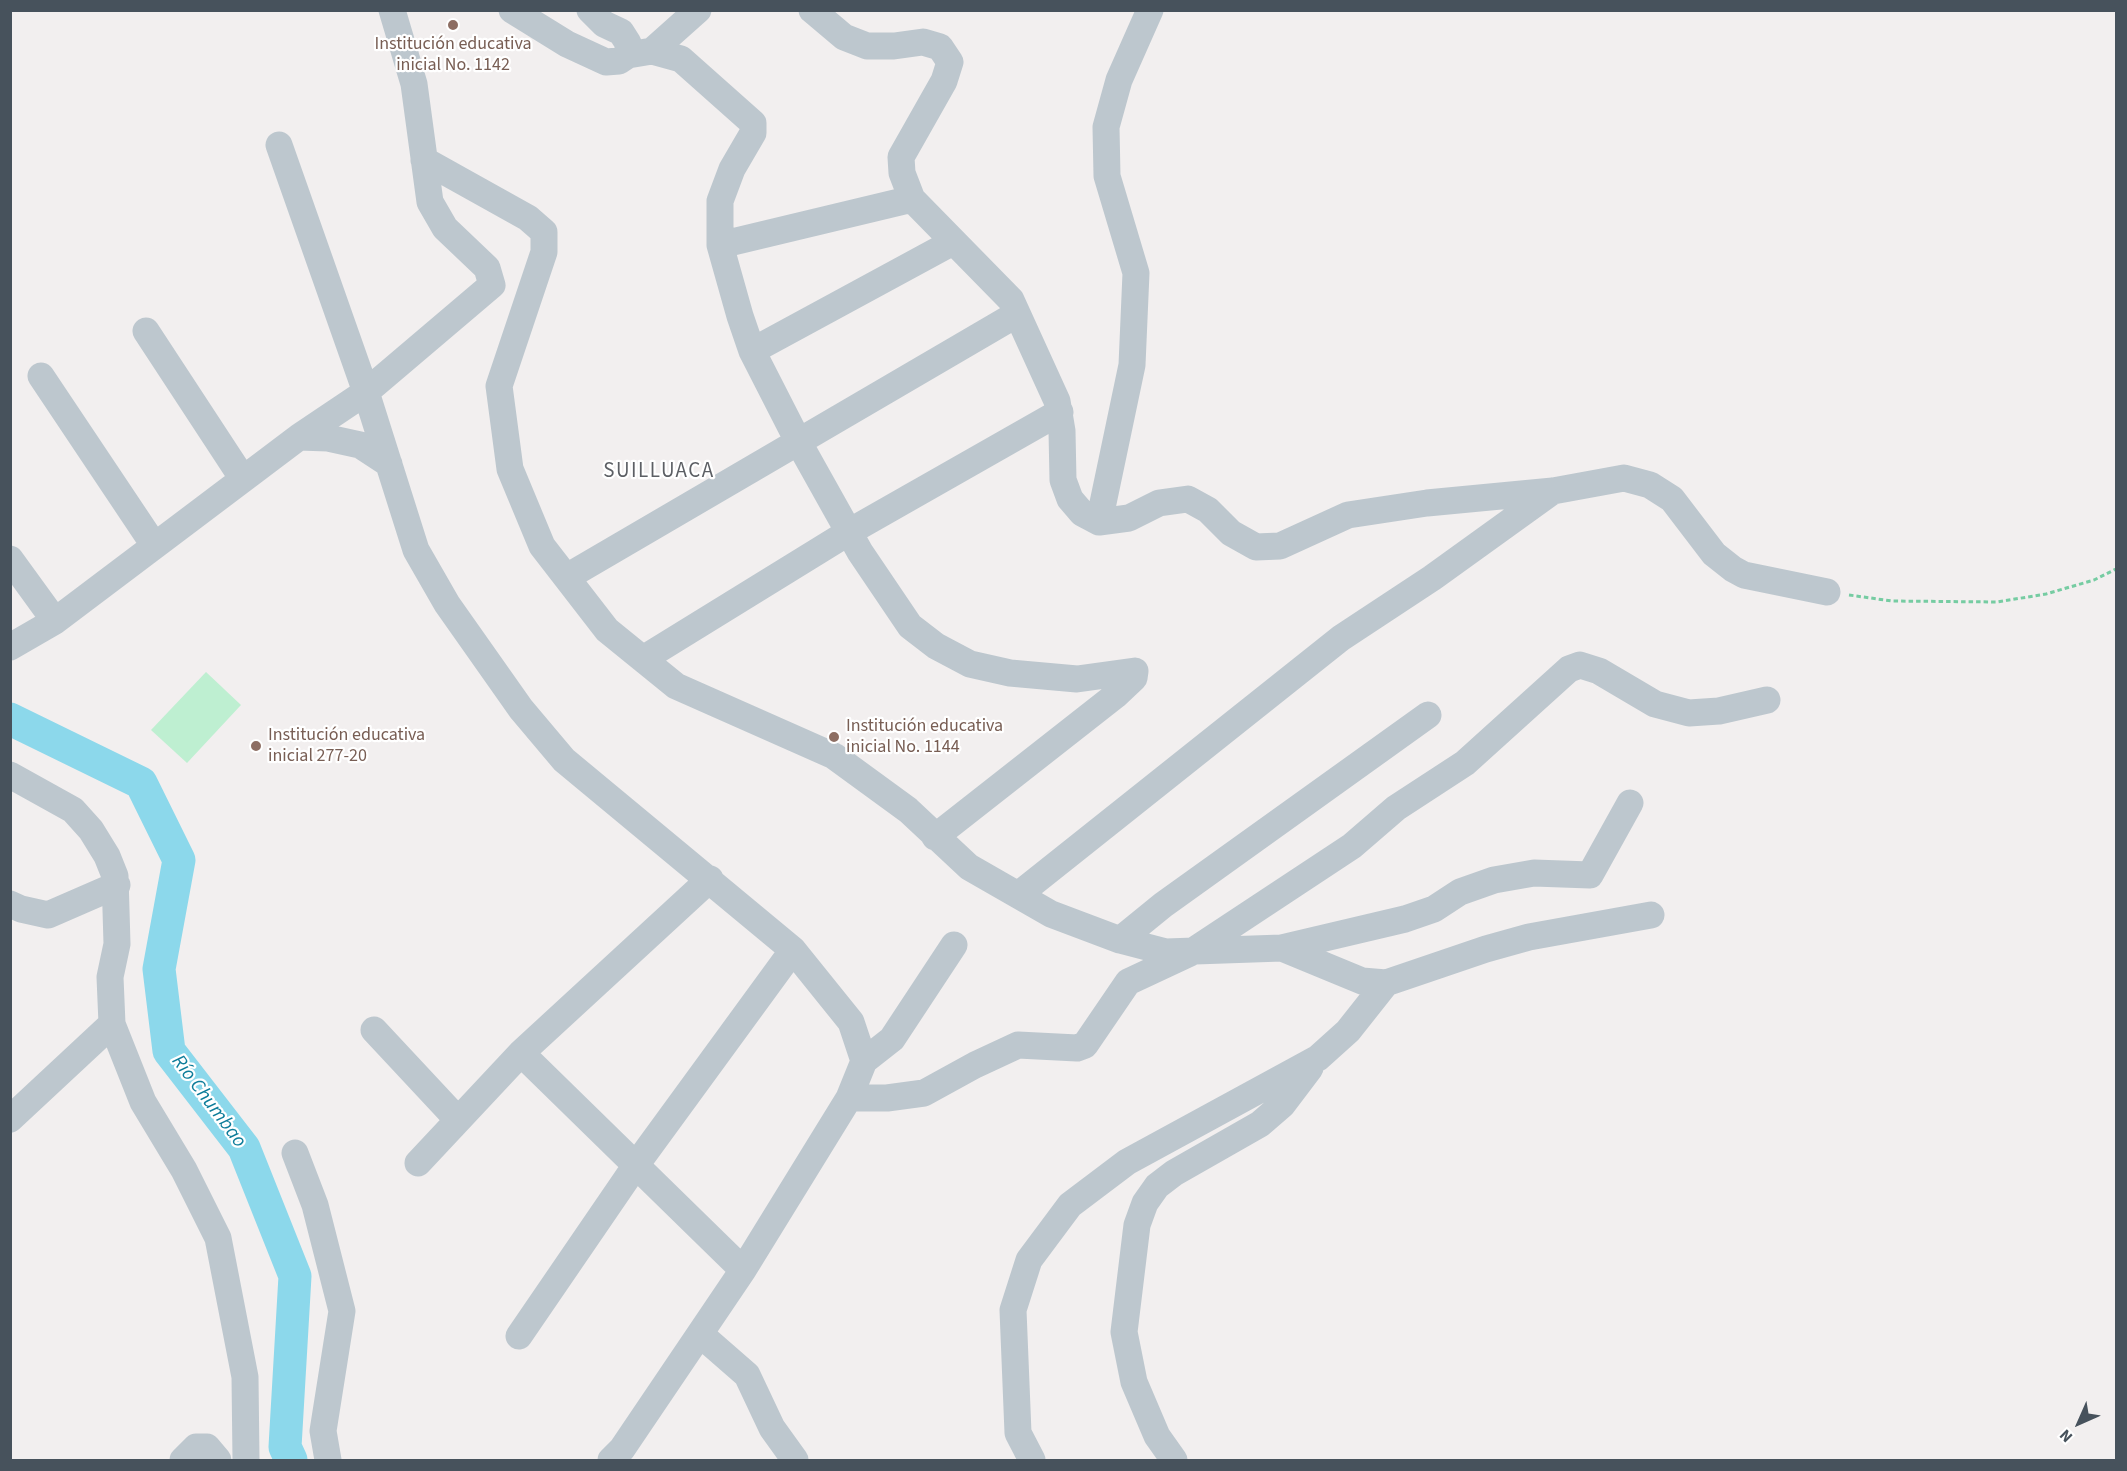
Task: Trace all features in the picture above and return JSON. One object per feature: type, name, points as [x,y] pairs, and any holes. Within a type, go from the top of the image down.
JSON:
[{"type":"street","points":[[10,647],[55,621],[299,437],[366,392],[492,285],[487,268],[445,228],[430,202],[414,84],[392,10]]},
{"type":"street","points":[[512,10],[567,44],[606,62],[619,61],[640,53],[698,10]]},
{"type":"street","points":[[590,10],[604,24],[621,32],[628,43],[640,53],[681,59],[753,123],[753,133],[732,169],[720,201],[720,245],[752,351],[799,443],[849,532],[910,626],[936,646],[970,664],[1010,673],[1051,679],[1077,679],[1135,671],[1134,678],[1116,695],[935,837]]},
{"type":"street","points":[[812,10],[844,37],[867,46],[894,46],[923,42],[940,47],[950,62],[944,81],[901,157],[902,173],[912,199],[1011,300],[1060,412],[1063,480],[1070,499],[1082,513],[1099,522],[1129,518],[1159,503],[1188,499],[1208,510],[1231,533],[1256,547],[1280,546],[1348,515],[1427,503],[1553,491],[1624,478],[1650,485],[1672,500],[1714,554],[1732,569],[1744,575],[1827,592]]},
{"type":"street","points":[[1099,522],[1131,365],[1136,273],[1107,176],[1106,127],[1119,80],[1150,10]]},
{"type":"street","points":[[279,145],[366,392],[416,550],[447,604],[520,709],[564,760],[793,950],[851,1022],[864,1061]]},
{"type":"street","points":[[424,160],[528,218],[544,232],[544,252],[499,386],[510,470],[542,546],[607,630],[676,686],[834,756],[908,810],[969,867],[1051,914],[1120,940],[1166,952],[1191,953],[1282,948],[1405,920],[1434,909],[1460,892],[1494,879],[1534,873],[1590,875],[1630,803]]},
{"type":"street","points":[[720,245],[912,199]]},
{"type":"street","points":[[752,351],[953,242]]},
{"type":"street","points":[[567,577],[1017,314]]},
{"type":"street","points":[[146,331],[243,479]]},
{"type":"street","points":[[41,376],[154,545]]},
{"type":"street","points":[[643,659],[849,532],[1060,412]]},
{"type":"street","points":[[299,437],[328,438],[360,445],[389,464]]},
{"type":"street","points":[[1018,895],[1341,638],[1432,578],[1553,491]]},
{"type":"street","points":[[10,559],[55,621]]},
{"type":"street","points":[[849,1098],[887,1098],[924,1093],[1018,1045],[1077,1048],[1085,1045],[1128,982],[1191,953],[1352,846],[1396,808],[1465,763],[1569,669],[1580,666],[1599,671],[1655,704],[1689,712],[1719,711],[1767,700]]},
{"type":"street","points":[[1120,940],[1163,905],[1428,715]]},
{"type":"street","points":[[10,775],[73,810],[107,856],[117,885],[117,944],[109,985],[112,1024],[143,1102],[184,1170],[218,1238],[245,1377],[246,1461]]},
{"type":"street","points":[[418,1163],[521,1053],[710,879]]},
{"type":"street","points":[[10,904],[48,915],[117,885]]},
{"type":"street","points":[[1282,948],[1362,981],[1386,983],[1486,949],[1529,938],[1650,915]]},
{"type":"street","points":[[611,1461],[622,1449],[742,1270],[849,1098],[864,1061],[892,1040],[954,945]]},
{"type":"street","points":[[519,1336],[636,1165],[793,950]]},
{"type":"street","points":[[1174,1461],[1157,1436],[1134,1382],[1124,1332],[1137,1225],[1145,1203],[1157,1186],[1174,1173],[1260,1124],[1281,1105],[1318,1058],[1348,1031],[1386,983]]},
{"type":"street","points":[[10,1119],[112,1024]]},
{"type":"street","points":[[374,1030],[458,1120]]},
{"type":"street","points":[[521,1053],[742,1270]]},
{"type":"street","points":[[1032,1461],[1018,1432],[1013,1310],[1029,1260],[1070,1204],[1127,1162],[1318,1058]]},
{"type":"street","points":[[295,1152],[315,1205],[342,1311],[323,1431],[328,1461]]},
{"type":"street","points":[[700,1334],[747,1376],[771,1428],[795,1461]]},
{"type":"street","points":[[183,1461],[196,1447],[212,1454]]},
{"type":"path","points":[[1827,592],[1892,601],[1998,602],[2046,594],[2094,580],[2116,569]]},
{"type":"green space","points":[[206,672],[241,705],[187,763],[151,730]]},
{"type":"waterway","name":"Río Chumbao","points":[[10,719],[141,783],[179,860],[159,969],[169,1051],[244,1148],[295,1276],[285,1447],[291,1460]]},
{"type":"place","name":"Institución educativa inicial No. 1142","points":[[453,25]]},
{"type":"place","name":"Institución educativa inicial No. 1144","points":[[834,737]]},
{"type":"place","name":"Institución educativa inicial 277-20","points":[[256,746]]},
{"type":"district","name":"SUILLUACA","points":[[659,472]]}]
